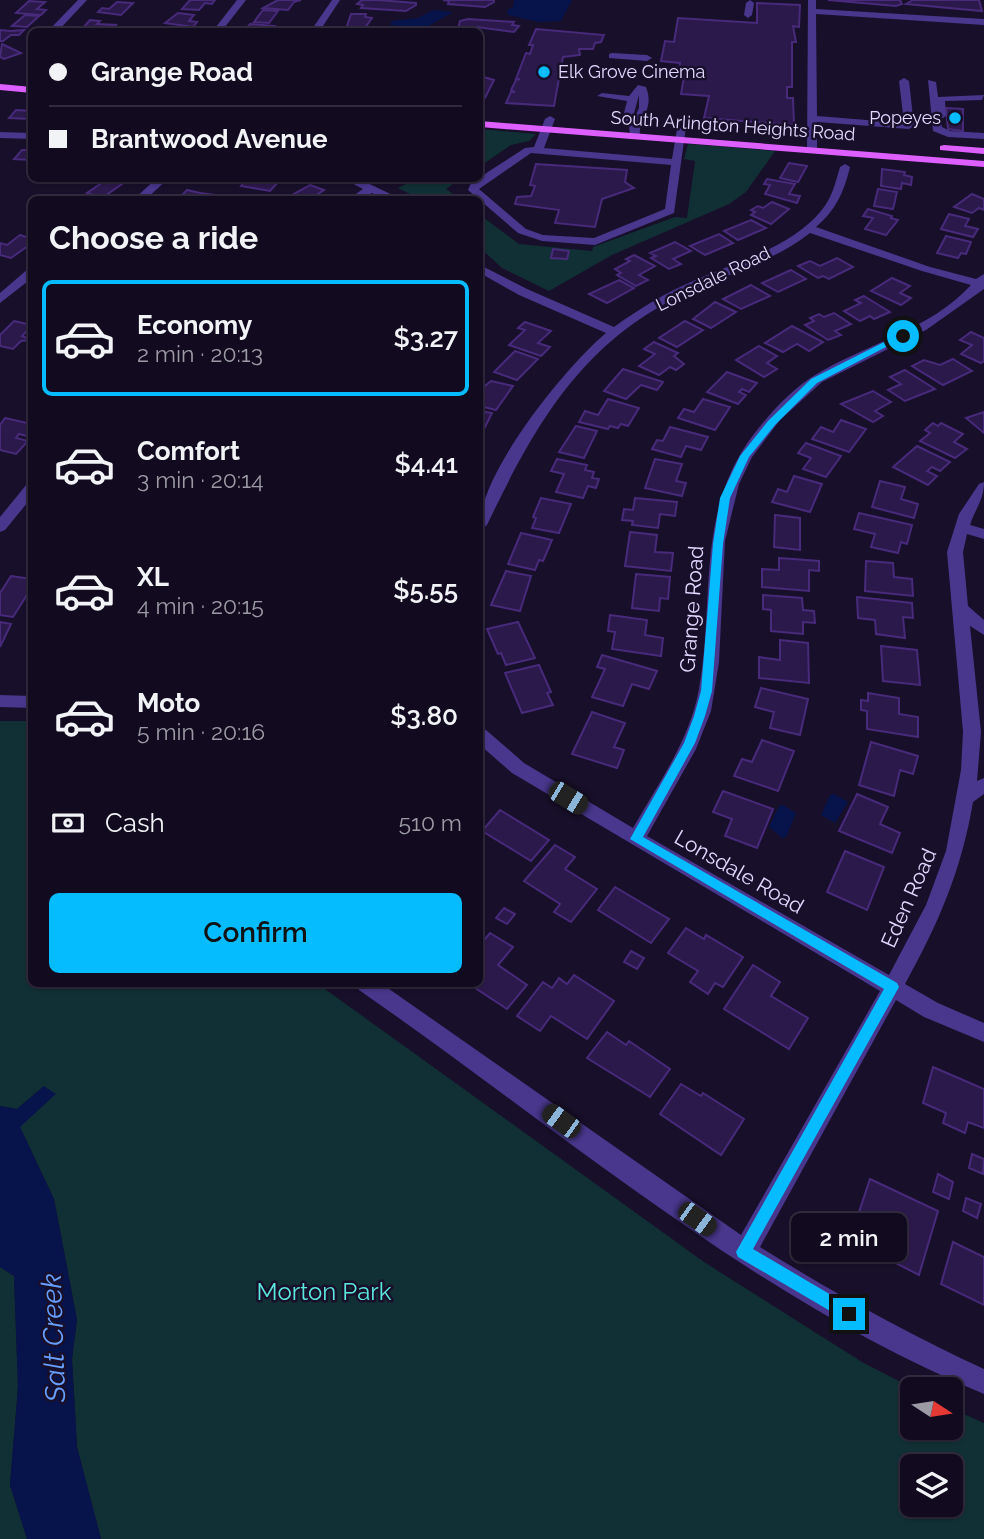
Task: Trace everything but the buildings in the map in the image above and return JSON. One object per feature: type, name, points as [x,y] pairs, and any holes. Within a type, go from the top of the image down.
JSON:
[{"type":"main road","points":[[0,80],[28,82]]},
{"type":"main road","points":[[0,88],[28,90]]},
{"type":"main road","name":"South Arlington Heights Road","points":[[483,115],[548,125]]},
{"type":"main road","name":"South Arlington Heights Road","points":[[483,124],[548,125],[813,144],[984,151]]},
{"type":"main road","name":"South Arlington Heights Road","points":[[813,144],[984,164]]},
{"type":"street","points":[[55,28],[83,0]]},
{"type":"street","points":[[219,28],[242,0]]},
{"type":"street","points":[[317,28],[336,0]]},
{"type":"street","points":[[748,15],[750,3]]},
{"type":"street","points":[[813,144],[812,6],[984,22]]},
{"type":"street","points":[[612,56],[647,58]]},
{"type":"street","points":[[814,118],[909,126],[904,81]]},
{"type":"street","points":[[931,82],[937,129],[948,134],[984,136]]},
{"type":"street","points":[[602,96],[633,99],[641,88],[645,100],[635,131]]},
{"type":"street","points":[[948,134],[943,131],[939,103],[942,98],[981,91]]},
{"type":"street","points":[[538,151],[548,125]]},
{"type":"street","points":[[483,198],[531,235],[585,242],[667,215],[670,211],[681,134]]},
{"type":"street","points":[[0,135],[28,135]]},
{"type":"street","points":[[483,179],[520,154],[538,151],[676,162]]},
{"type":"street","name":"Lonsdale Road","points":[[483,519],[540,410],[576,367],[615,332],[674,294],[762,256],[811,229],[836,197],[844,181],[845,167]]},
{"type":"street","points":[[143,196],[159,182]]},
{"type":"street","points":[[358,182],[389,196]]},
{"type":"street","points":[[479,182],[473,190],[481,196]]},
{"type":"street","points":[[359,196],[372,188]]},
{"type":"street","points":[[811,229],[982,282]]},
{"type":"street","points":[[483,270],[523,292],[615,332]]},
{"type":"street","points":[[0,299],[28,275]]},
{"type":"street","name":"Grange Road","points":[[636,839],[690,743],[700,716],[708,679],[718,544],[725,498],[745,456],[771,423],[814,381],[947,313],[982,282]]},
{"type":"street","name":"Eden Road","points":[[744,1252],[935,907],[955,851],[965,799],[972,732],[955,552],[966,514],[984,487]]},
{"type":"street","points":[[0,527],[28,492]]},
{"type":"street","points":[[962,528],[984,534]]},
{"type":"street","points":[[961,610],[984,629]]},
{"type":"street","points":[[0,701],[28,702]]},
{"type":"street","name":"Lonsdale Road","points":[[483,738],[519,768],[636,839],[931,1010],[984,1033]]},
{"type":"street","points":[[965,799],[984,785]]},
{"type":"street","points":[[370,987],[744,1252],[917,1354],[984,1382]]},
{"type":"green space","points":[[483,129],[536,134],[529,141],[511,145],[483,164]]},
{"type":"green space","points":[[688,144],[775,151],[746,192],[729,204],[612,255],[549,291],[502,268],[483,251],[483,217],[519,244],[592,251],[593,247],[675,217],[687,218],[695,161],[684,159]]},
{"type":"green space","points":[[410,182],[456,182],[446,189],[456,196],[414,196],[398,188]]},
{"type":"green space","name":"Morton Park","points":[[0,721],[28,721],[28,987],[322,987],[704,1262],[862,1362],[900,1382],[900,1440],[963,1440],[963,1414],[984,1423],[984,1539],[101,1539],[77,1447],[72,1359],[77,1320],[54,1199],[20,1127],[44,1086],[17,1109],[0,1106]]},
{"type":"green space","points":[[0,1267],[14,1276],[18,1387],[10,1485],[27,1539],[0,1539]]},
{"type":"water","points":[[514,0],[572,0],[561,21],[538,22],[508,15],[507,10],[513,7]]},
{"type":"water","points":[[433,10],[453,12],[425,28],[390,25],[392,21],[418,18]]},
{"type":"water","points":[[834,794],[848,802],[835,823],[821,815],[830,795]]},
{"type":"water","points":[[783,805],[796,813],[786,837],[782,838],[769,827],[779,806]]},
{"type":"water","name":"Salt Creek","points":[[44,1086],[56,1094],[20,1127],[54,1199],[77,1320],[72,1359],[77,1447],[101,1539],[27,1539],[10,1485],[18,1387],[14,1276],[0,1267],[0,1106],[17,1109]]},
{"type":"place","name":"Elk Grove Cinema","points":[[544,72]]},
{"type":"place","name":"Popeyes","points":[[955,118]]},
{"type":"route","points":[[849,1314],[744,1252],[892,987],[636,839],[690,743],[700,716],[707,691],[718,544],[725,498],[745,456],[771,423],[814,381],[903,336]]}]
